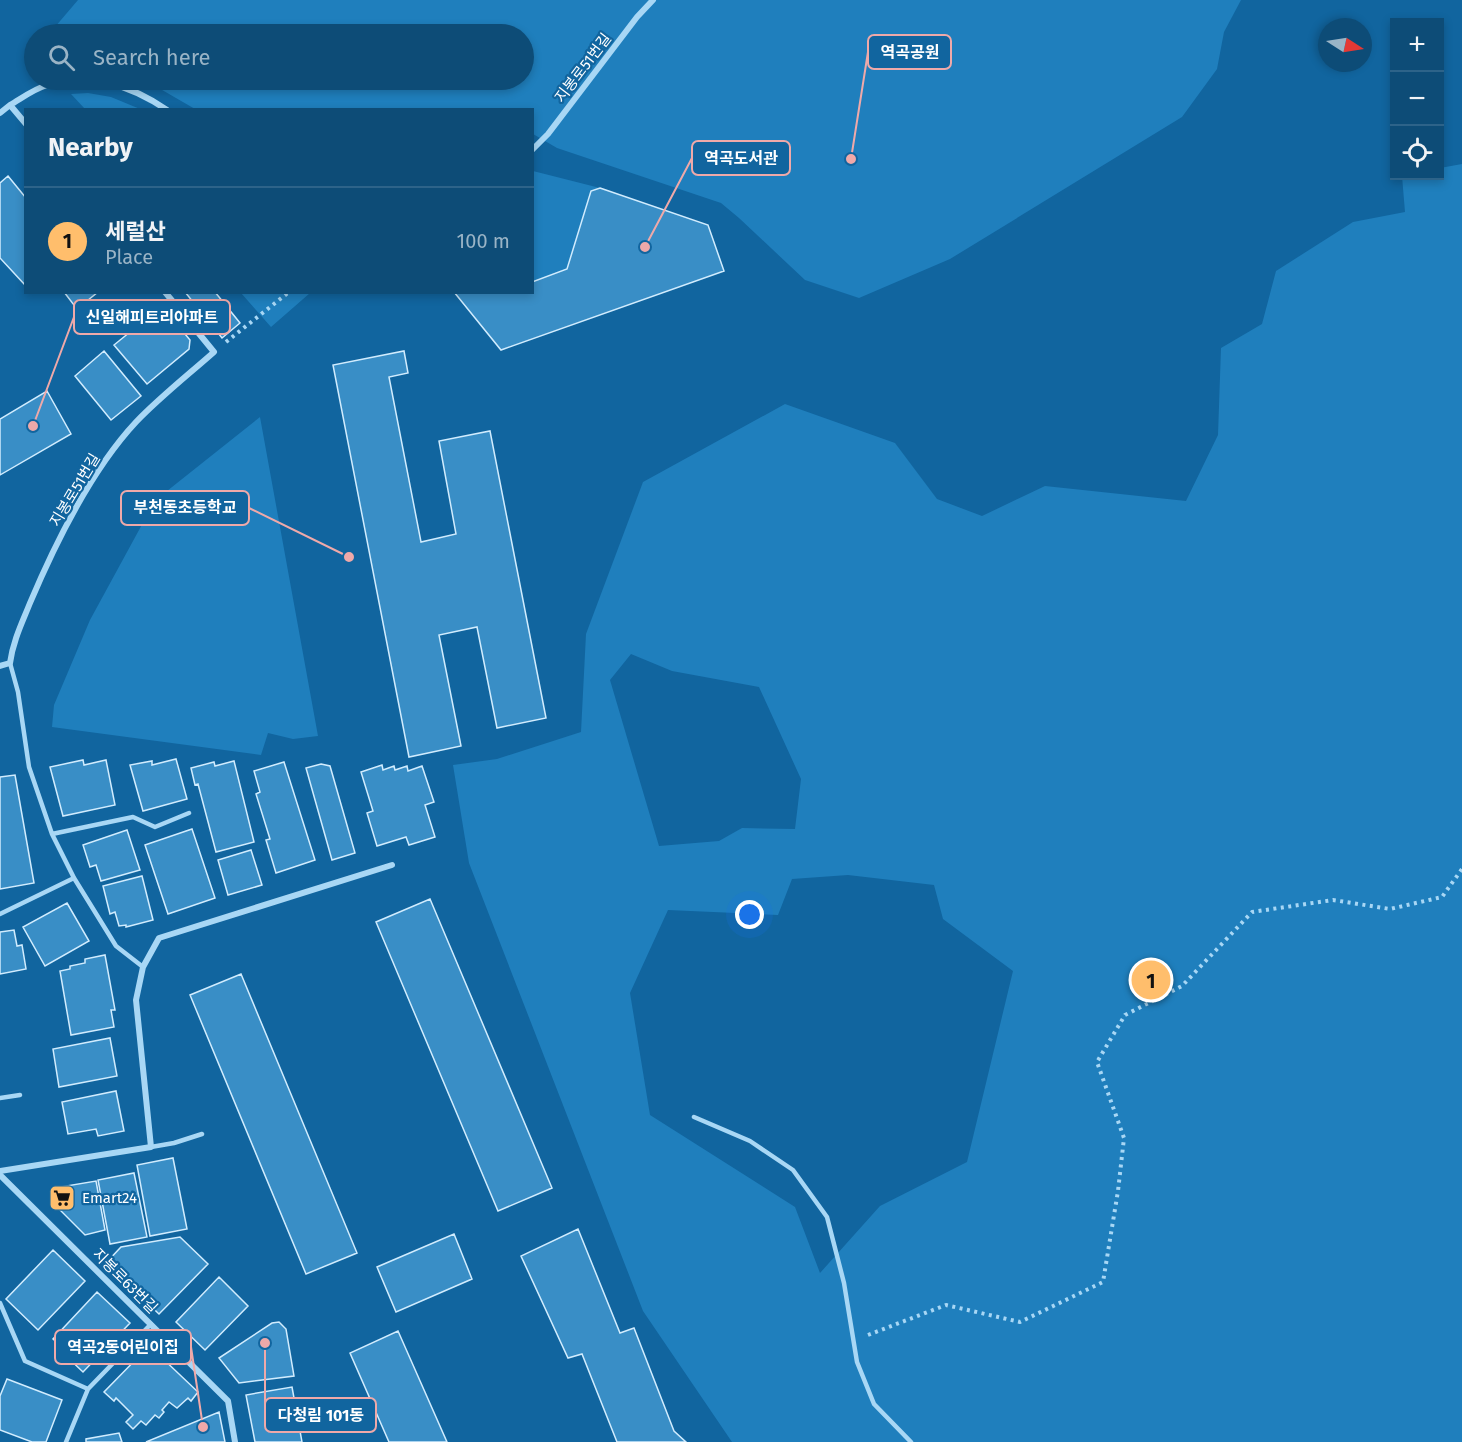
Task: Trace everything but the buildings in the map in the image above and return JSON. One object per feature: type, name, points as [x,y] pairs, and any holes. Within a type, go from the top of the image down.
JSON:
[{"type":"street","name":"지봉로51번길","points":[[534,148],[548,134],[637,17],[653,0]]},
{"type":"street","points":[[0,113],[36,90]]},
{"type":"street","points":[[132,90],[164,108]]},
{"type":"street","points":[[10,105],[24,122]]},
{"type":"street","points":[[167,294],[214,352]]},
{"type":"street","name":"지봉로51번길","points":[[10,663],[12,645],[44,569],[87,490],[110,454],[135,423],[214,352]]},
{"type":"street","points":[[0,666],[10,663]]},
{"type":"street","points":[[151,1147],[136,1000],[143,967],[159,938],[392,865]]},
{"type":"street","name":"지봉로63번길","points":[[0,1173],[151,1147]]},
{"type":"street","name":"지봉로63번길","points":[[0,1173],[228,1401],[236,1442]]},
{"type":"lane","points":[[10,663],[18,692],[29,767],[52,834],[74,878],[116,946],[143,967]]},
{"type":"lane","points":[[52,834],[133,817],[155,827],[189,813]]},
{"type":"lane","points":[[0,914],[74,878]]},
{"type":"lane","points":[[0,1098],[20,1095]]},
{"type":"lane","points":[[694,1117],[750,1141],[793,1170],[827,1217],[844,1283],[857,1362],[874,1404],[911,1442]]},
{"type":"lane","points":[[151,1147],[174,1143],[202,1134]]},
{"type":"lane","points":[[0,1303],[25,1361],[88,1389]]},
{"type":"lane","points":[[66,1442],[88,1389],[151,1324]]},
{"type":"path","points":[[214,352],[286,294]]},
{"type":"path","points":[[854,1341],[946,1305],[1020,1322],[1103,1282],[1124,1138],[1096,1062],[1125,1015],[1182,986],[1252,912],[1333,900],[1390,909],[1442,897],[1462,869]]},
{"type":"shaded area","points":[[78,0],[1241,0],[1224,32],[1217,69],[1182,117],[950,259],[859,298],[805,280],[721,203],[557,148],[534,135],[534,108],[193,108],[162,90],[534,90],[534,24],[58,24]]},
{"type":"shaded area","points":[[88,93],[111,97],[138,108],[84,108],[71,94]]},
{"type":"shaded area","points":[[1462,164],[1462,1442],[732,1442],[643,1311],[469,863],[453,765],[497,759],[581,732],[586,634],[643,482],[785,404],[895,443],[937,499],[982,516],[1045,486],[1186,501],[1218,435],[1221,348],[1262,324],[1276,271],[1353,222],[1405,212],[1402,180],[1444,180],[1444,167]],"holes":[[[631,654],[672,671],[759,687],[801,779],[795,829],[742,828],[719,841],[659,846],[610,680]],[[848,875],[934,885],[943,919],[1013,971],[967,1162],[880,1206],[820,1273],[795,1207],[650,1115],[630,993],[668,910],[778,915],[792,879]]]},
{"type":"shaded area","points":[[534,171],[600,188],[591,191],[567,269],[534,282]]},
{"type":"shaded area","points":[[242,294],[309,294],[271,327]]},
{"type":"shaded area","points":[[260,417],[318,736],[293,739],[268,733],[261,755],[52,727],[54,705],[90,620],[145,519],[167,491]]},
{"type":"place","name":"역곡공원","points":[[851,159]]},
{"type":"place","name":"역곡도서관","points":[[645,247]]},
{"type":"place","name":"신일해피트리아파트","points":[[33,426]]},
{"type":"place","name":"부천동초등학교","points":[[349,557]]},
{"type":"place","name":"세럴산","points":[[1151,980]]},
{"type":"place","name":"Emart24","points":[[62,1198]]},
{"type":"place","name":"다청림 101동","points":[[265,1343]]},
{"type":"place","name":"역곡2동어린이집","points":[[203,1427]]}]
